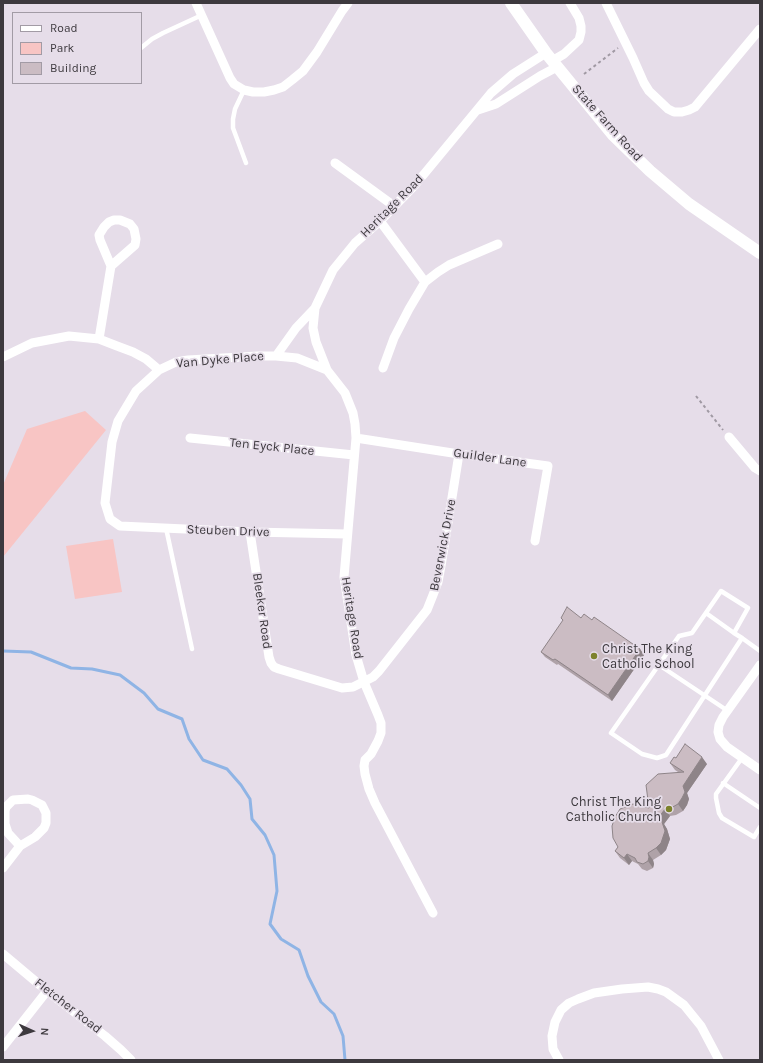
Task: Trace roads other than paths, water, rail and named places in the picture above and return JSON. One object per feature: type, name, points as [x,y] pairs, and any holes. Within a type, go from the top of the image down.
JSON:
[{"type":"main road","name":"State Farm Road","points":[[510,3],[552,60],[613,135],[650,171],[689,204],[760,253]]},
{"type":"street","points":[[196,3],[230,78],[234,84],[244,90],[253,92],[264,92],[283,87],[303,71],[348,3]]},
{"type":"street","points":[[552,60],[564,54],[579,40],[581,26],[579,18],[570,3]]},
{"type":"street","points":[[606,3],[644,83],[649,91],[668,109],[674,112],[682,112],[695,107],[760,29]]},
{"type":"street","name":"Heritage Road","points":[[478,110],[496,104],[540,76],[552,60]]},
{"type":"street","name":"Heritage Road","points":[[276,356],[296,328],[315,308],[333,270],[355,243],[380,221],[415,185],[491,93],[512,74],[552,60]]},
{"type":"street","points":[[335,163],[394,206]]},
{"type":"street","points":[[99,339],[111,266],[99,234],[109,222],[120,220],[130,224],[134,229],[136,239],[135,245],[111,266]]},
{"type":"street","points":[[380,221],[425,282]]},
{"type":"street","points":[[384,368],[394,338],[425,282],[449,265],[498,244]]},
{"type":"street","name":"Heritage Road","points":[[315,308],[314,328],[316,342],[327,370],[345,393],[353,413],[355,424],[356,438],[344,577],[356,655],[364,682],[381,723],[381,733],[378,741],[365,760],[364,766],[369,789],[375,803],[434,913]]},
{"type":"street","points":[[3,357],[32,343],[70,336],[99,339],[133,352],[146,359],[159,370]]},
{"type":"street","name":"Van Dyke Place","points":[[110,519],[105,503],[112,442],[116,426],[136,392],[159,370],[176,362],[188,360],[276,356],[297,358],[327,370]]},
{"type":"street","points":[[729,437],[755,468],[760,471]]},
{"type":"street","name":"Ten Eyck Place","points":[[190,438],[354,456]]},
{"type":"street","name":"Guilder Lane","points":[[356,438],[548,466],[535,541]]},
{"type":"street","name":"Beverwick Drive","points":[[364,682],[379,672],[427,610],[433,596],[441,566],[459,454]]},
{"type":"street","name":"Steuben Drive","points":[[110,519],[120,526],[250,532],[347,534]]},
{"type":"street","name":"Bleeker Road","points":[[250,532],[267,649],[271,663],[274,667],[342,688],[353,687],[364,682]]},
{"type":"street","points":[[760,665],[719,725],[718,732],[720,739],[727,747],[760,770]]},
{"type":"street","points":[[3,868],[20,846],[35,837],[44,828],[46,823],[46,813],[42,805],[28,799],[13,800],[6,807],[5,811],[5,824],[8,833],[20,846]]},
{"type":"street","name":"Fletcher Road","points":[[3,954],[47,991],[105,1036],[131,1060]]},
{"type":"street","points":[[559,1060],[553,1049],[552,1036],[555,1022],[561,1010],[569,1003],[594,994],[622,989],[648,988],[666,992],[684,1004],[701,1026],[719,1060]]},
{"type":"street","points":[[3,1047],[47,991]]},
{"type":"lane","points":[[142,47],[163,33],[202,15]]},
{"type":"lane","points":[[244,90],[235,108],[233,128],[246,163]]},
{"type":"lane","points":[[166,528],[192,649]]},
{"type":"lane","points":[[734,633],[748,608],[721,591],[692,633],[679,636],[611,733],[642,754],[657,758],[666,755],[742,638]]},
{"type":"lane","points":[[706,613],[760,651]]},
{"type":"lane","points":[[659,665],[728,711]]},
{"type":"lane","points":[[742,758],[716,794],[719,813],[722,818],[754,837],[760,827]]},
{"type":"lane","points":[[723,783],[760,808]]},
{"type":"waterway","points":[[3,651],[31,652],[71,668],[92,669],[120,675],[144,693],[158,709],[182,719],[189,739],[203,760],[227,769],[241,785],[250,799],[252,819],[265,835],[274,855],[277,891],[270,924],[281,939],[299,950],[308,976],[321,1002],[334,1014],[343,1036],[345,1060]]},
{"type":"place","name":"Christ The King Catholic School","points":[[594,656]]},
{"type":"place","name":"Christ The King Catholic Church","points":[[669,809]]}]
